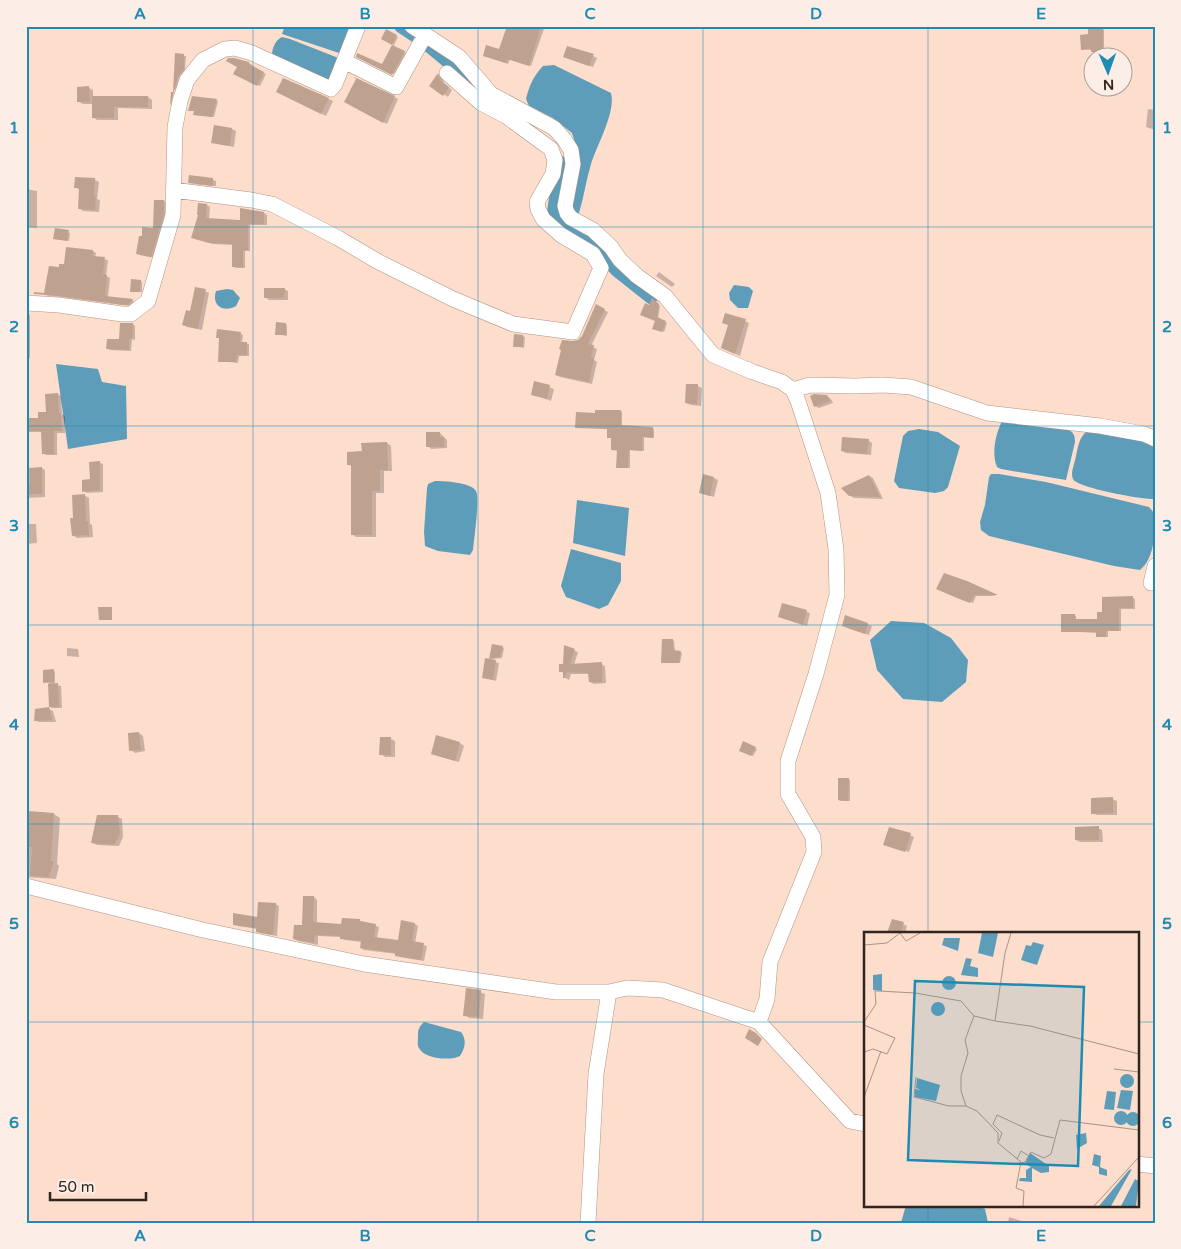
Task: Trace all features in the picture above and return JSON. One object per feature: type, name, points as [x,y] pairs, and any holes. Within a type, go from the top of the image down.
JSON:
[{"type":"street","points":[[26,303],[59,305],[107,313],[131,314],[148,301],[173,215],[175,127],[187,80],[203,60],[225,49],[235,48],[252,53],[331,89],[335,84],[358,26]]},
{"type":"street","points":[[344,61],[396,87],[417,49],[418,31],[459,57],[491,94],[554,128],[564,139],[571,150],[573,164],[566,196],[567,213],[571,218],[593,230],[637,276],[664,296],[713,355],[782,382],[793,390],[828,493],[836,549],[837,595],[816,674],[788,761],[788,794],[813,837],[814,852],[770,962],[767,999],[759,1022]]},
{"type":"street","points":[[173,190],[272,204],[452,300],[513,324],[573,332],[601,268],[593,254],[561,235],[543,219],[538,209],[537,202],[553,174],[555,160],[552,149],[506,116],[481,103],[447,73]]},
{"type":"street","points":[[793,390],[810,385],[911,387],[987,413],[1100,426],[1144,434],[1155,438]]},
{"type":"street","points":[[1151,583],[1155,566]]},
{"type":"street","points":[[26,886],[203,930],[364,964],[556,992],[609,992],[626,988],[663,990],[759,1022],[850,1121],[864,1124]]},
{"type":"street","points":[[588,1223],[596,1074],[609,992]]},
{"type":"street","points":[[1138,1164],[1155,1166]]},
{"type":"water","points":[[285,26],[354,26],[343,53],[339,53],[282,34]]},
{"type":"water","points":[[282,37],[341,59],[331,83],[272,55],[274,45]]},
{"type":"water","points":[[554,65],[611,93],[611,109],[591,164],[579,213],[574,213],[571,207],[576,146],[572,133],[553,118],[529,106],[526,99],[532,81],[540,69],[543,66]]},
{"type":"water","points":[[734,285],[749,287],[753,291],[748,308],[738,308],[730,300],[729,293]]},
{"type":"water","points":[[233,290],[240,298],[236,306],[227,309],[217,304],[215,296],[216,291]]},
{"type":"water","points":[[56,364],[98,369],[102,382],[126,386],[127,439],[68,449]]},
{"type":"water","points":[[1003,420],[1067,429],[1072,432],[1075,442],[1066,480],[997,467],[994,456],[995,443]]},
{"type":"water","points":[[919,429],[938,432],[960,446],[948,487],[944,491],[935,493],[899,488],[894,481],[903,436],[908,431]]},
{"type":"water","points":[[1086,432],[1112,432],[1155,445],[1155,499],[1098,490],[1073,479],[1072,471],[1078,446]]},
{"type":"water","points":[[991,474],[1046,482],[1149,507],[1155,514],[1155,521],[1153,544],[1149,559],[1140,570],[1114,566],[989,536],[981,530],[980,522]]},
{"type":"water","points":[[435,481],[463,484],[476,491],[476,519],[473,550],[470,555],[438,551],[425,546],[427,488],[428,484]]},
{"type":"water","points":[[577,500],[629,508],[625,556],[573,543]]},
{"type":"water","points":[[571,549],[621,563],[621,581],[608,605],[599,609],[566,597],[561,586]]},
{"type":"water","points":[[891,621],[924,623],[951,638],[968,660],[966,682],[942,702],[903,699],[877,670],[870,640]]},
{"type":"water","points":[[424,1022],[461,1032],[465,1044],[460,1056],[456,1058],[438,1058],[422,1052],[418,1045],[418,1034],[419,1028]]},
{"type":"water","points":[[906,1206],[978,1206],[985,1209],[988,1223],[901,1223]]},
{"type":"building","points":[[507,26],[541,26],[529,66],[507,59],[506,63],[483,56],[486,45],[499,49]]},
{"type":"building","points":[[1088,28],[1103,28],[1103,48],[1084,48],[1081,50],[1080,35],[1088,34]]},
{"type":"building","points":[[386,29],[397,35],[392,45],[381,39]]},
{"type":"building","points":[[392,45],[405,51],[392,75],[356,57],[357,53],[382,64]]},
{"type":"building","points":[[567,46],[594,54],[589,66],[563,57]]},
{"type":"building","points":[[175,53],[184,54],[184,69],[178,77],[170,106],[171,92],[173,92]]},
{"type":"building","points":[[228,58],[249,62],[249,64],[264,72],[257,86],[233,74],[237,67],[226,61]]},
{"type":"building","points":[[438,73],[440,80],[449,87],[443,96],[429,86]]},
{"type":"building","points":[[354,77],[395,96],[383,123],[344,102],[356,79]]},
{"type":"building","points":[[283,78],[329,98],[321,114],[276,92]]},
{"type":"building","points":[[89,86],[90,102],[77,102],[77,87]]},
{"type":"building","points":[[92,96],[148,96],[148,107],[114,107],[114,118],[92,118]]},
{"type":"building","points":[[192,96],[217,99],[212,117],[193,115],[194,111],[188,111]]},
{"type":"building","points":[[214,125],[232,128],[230,146],[211,143]]},
{"type":"building","points":[[189,175],[213,178],[213,186],[188,183]]},
{"type":"building","points":[[75,177],[95,178],[95,210],[78,209],[79,188],[74,188]]},
{"type":"building","points":[[154,200],[164,200],[164,214],[151,257],[136,254],[139,236],[142,236],[142,227],[153,228]]},
{"type":"building","points":[[198,203],[207,204],[206,218],[240,220],[240,208],[264,212],[264,224],[248,224],[248,250],[243,250],[243,267],[232,267],[232,244],[209,243],[191,238],[198,215]]},
{"type":"building","points":[[55,228],[69,230],[67,241],[53,239]]},
{"type":"building","points":[[66,247],[93,250],[93,256],[105,257],[103,274],[107,275],[105,296],[133,299],[132,301],[128,305],[123,305],[34,294],[34,292],[44,293],[49,266],[59,267],[59,264],[64,264]]},
{"type":"building","points":[[131,279],[141,280],[140,292],[130,292]]},
{"type":"building","points":[[195,287],[206,289],[198,329],[182,325],[186,310],[190,311]]},
{"type":"building","points":[[264,288],[285,288],[284,298],[264,298]]},
{"type":"building","points":[[652,298],[659,304],[657,317],[666,321],[662,332],[652,329],[655,321],[640,315],[645,303],[649,305]]},
{"type":"building","points":[[596,304],[605,309],[588,344],[594,345],[591,358],[594,359],[589,382],[555,375],[562,340],[578,340],[582,336]]},
{"type":"building","points":[[725,313],[746,319],[735,354],[721,348],[728,325],[722,323]]},
{"type":"building","points":[[276,322],[286,323],[286,335],[275,335]]},
{"type":"building","points":[[120,323],[133,323],[132,339],[129,339],[129,350],[106,349],[107,339],[119,339]]},
{"type":"building","points":[[217,329],[241,332],[240,342],[247,342],[247,355],[237,355],[236,362],[218,362],[219,338],[216,338]]},
{"type":"building","points":[[514,334],[523,335],[523,347],[513,347]]},
{"type":"building","points":[[534,381],[550,385],[547,399],[531,395]]},
{"type":"building","points":[[686,384],[698,384],[697,404],[685,403]]},
{"type":"building","points":[[58,393],[62,431],[54,431],[54,454],[42,454],[41,431],[26,431],[26,418],[38,418],[38,412],[46,412],[45,394]]},
{"type":"building","points":[[814,394],[827,395],[830,401],[814,407],[810,396]]},
{"type":"building","points":[[595,410],[621,410],[621,425],[653,427],[653,438],[642,437],[642,451],[629,450],[628,468],[616,468],[617,450],[611,450],[611,438],[607,438],[607,429],[575,428],[576,412],[595,413]]},
{"type":"building","points":[[426,432],[440,432],[440,437],[444,437],[444,447],[426,447]]},
{"type":"building","points":[[842,437],[869,439],[867,454],[841,451]]},
{"type":"building","points":[[387,442],[388,470],[380,470],[380,491],[372,491],[372,535],[351,535],[351,465],[347,465],[347,452],[362,451],[361,443]]},
{"type":"building","points":[[100,461],[100,490],[82,492],[82,480],[90,479],[89,462]]},
{"type":"building","points":[[42,467],[42,494],[26,494],[26,484],[30,484],[29,468]]},
{"type":"building","points":[[703,474],[714,477],[710,496],[699,493]]},
{"type":"building","points":[[869,475],[880,497],[849,496],[841,488]]},
{"type":"building","points":[[85,494],[86,521],[88,521],[89,535],[72,536],[70,518],[73,518],[72,495]]},
{"type":"building","points":[[944,573],[998,595],[974,595],[970,603],[957,598],[936,589]]},
{"type":"building","points":[[1133,596],[1133,608],[1119,608],[1119,631],[1106,631],[1106,637],[1096,637],[1096,632],[1061,632],[1061,614],[1075,614],[1075,619],[1097,619],[1097,612],[1102,612],[1102,597]]},
{"type":"building","points":[[782,603],[807,610],[803,625],[778,617]]},
{"type":"building","points":[[98,607],[112,607],[112,620],[99,620]]},
{"type":"building","points":[[845,615],[868,623],[865,634],[842,626]]},
{"type":"building","points":[[662,639],[673,639],[673,650],[681,651],[679,663],[661,663]]},
{"type":"building","points":[[492,644],[503,646],[500,657],[489,659]]},
{"type":"building","points":[[564,645],[575,649],[570,664],[602,662],[602,682],[589,682],[588,673],[567,672],[565,678],[563,678],[563,672],[559,672],[559,664],[563,664]]},
{"type":"building","points":[[485,658],[496,660],[493,680],[482,678]]},
{"type":"building","points":[[54,669],[54,682],[43,683],[43,670]]},
{"type":"building","points":[[58,683],[59,707],[49,707],[48,684]]},
{"type":"building","points":[[49,707],[52,720],[34,721],[35,709]]},
{"type":"building","points":[[139,732],[141,750],[129,751],[128,733]]},
{"type":"building","points":[[436,735],[460,742],[455,761],[431,754]]},
{"type":"building","points":[[380,737],[391,737],[391,755],[379,755]]},
{"type":"building","points":[[743,741],[756,747],[751,756],[739,751]]},
{"type":"building","points":[[838,778],[849,778],[848,801],[838,800]]},
{"type":"building","points":[[1113,797],[1113,813],[1091,814],[1091,798]]},
{"type":"building","points":[[28,811],[54,813],[51,861],[54,861],[49,877],[30,876],[32,847],[26,847]]},
{"type":"building","points":[[97,815],[118,815],[120,834],[114,845],[91,843]]},
{"type":"building","points":[[1099,826],[1099,840],[1075,840],[1075,827]]},
{"type":"building","points":[[889,827],[911,833],[905,852],[883,845]]},
{"type":"building","points":[[303,896],[314,896],[313,922],[341,924],[342,918],[360,919],[360,921],[376,924],[374,937],[398,940],[401,920],[415,923],[412,941],[424,943],[421,960],[395,956],[395,953],[360,948],[361,941],[340,939],[340,936],[315,935],[314,943],[293,939],[294,925],[302,925]]},
{"type":"building","points":[[258,902],[276,903],[273,935],[256,932],[256,928],[233,925],[233,913],[257,917]]},
{"type":"building","points":[[892,919],[904,922],[900,932],[887,932]]},
{"type":"building","points":[[466,988],[481,990],[479,1017],[463,1016]]},
{"type":"building","points":[[749,1029],[762,1039],[758,1046],[745,1038]]},
{"type":"waterway","points":[[401,26],[433,48],[492,99]]},
{"type":"waterway","points":[[561,163],[554,212],[560,220],[589,240],[617,270],[651,297]]}]
